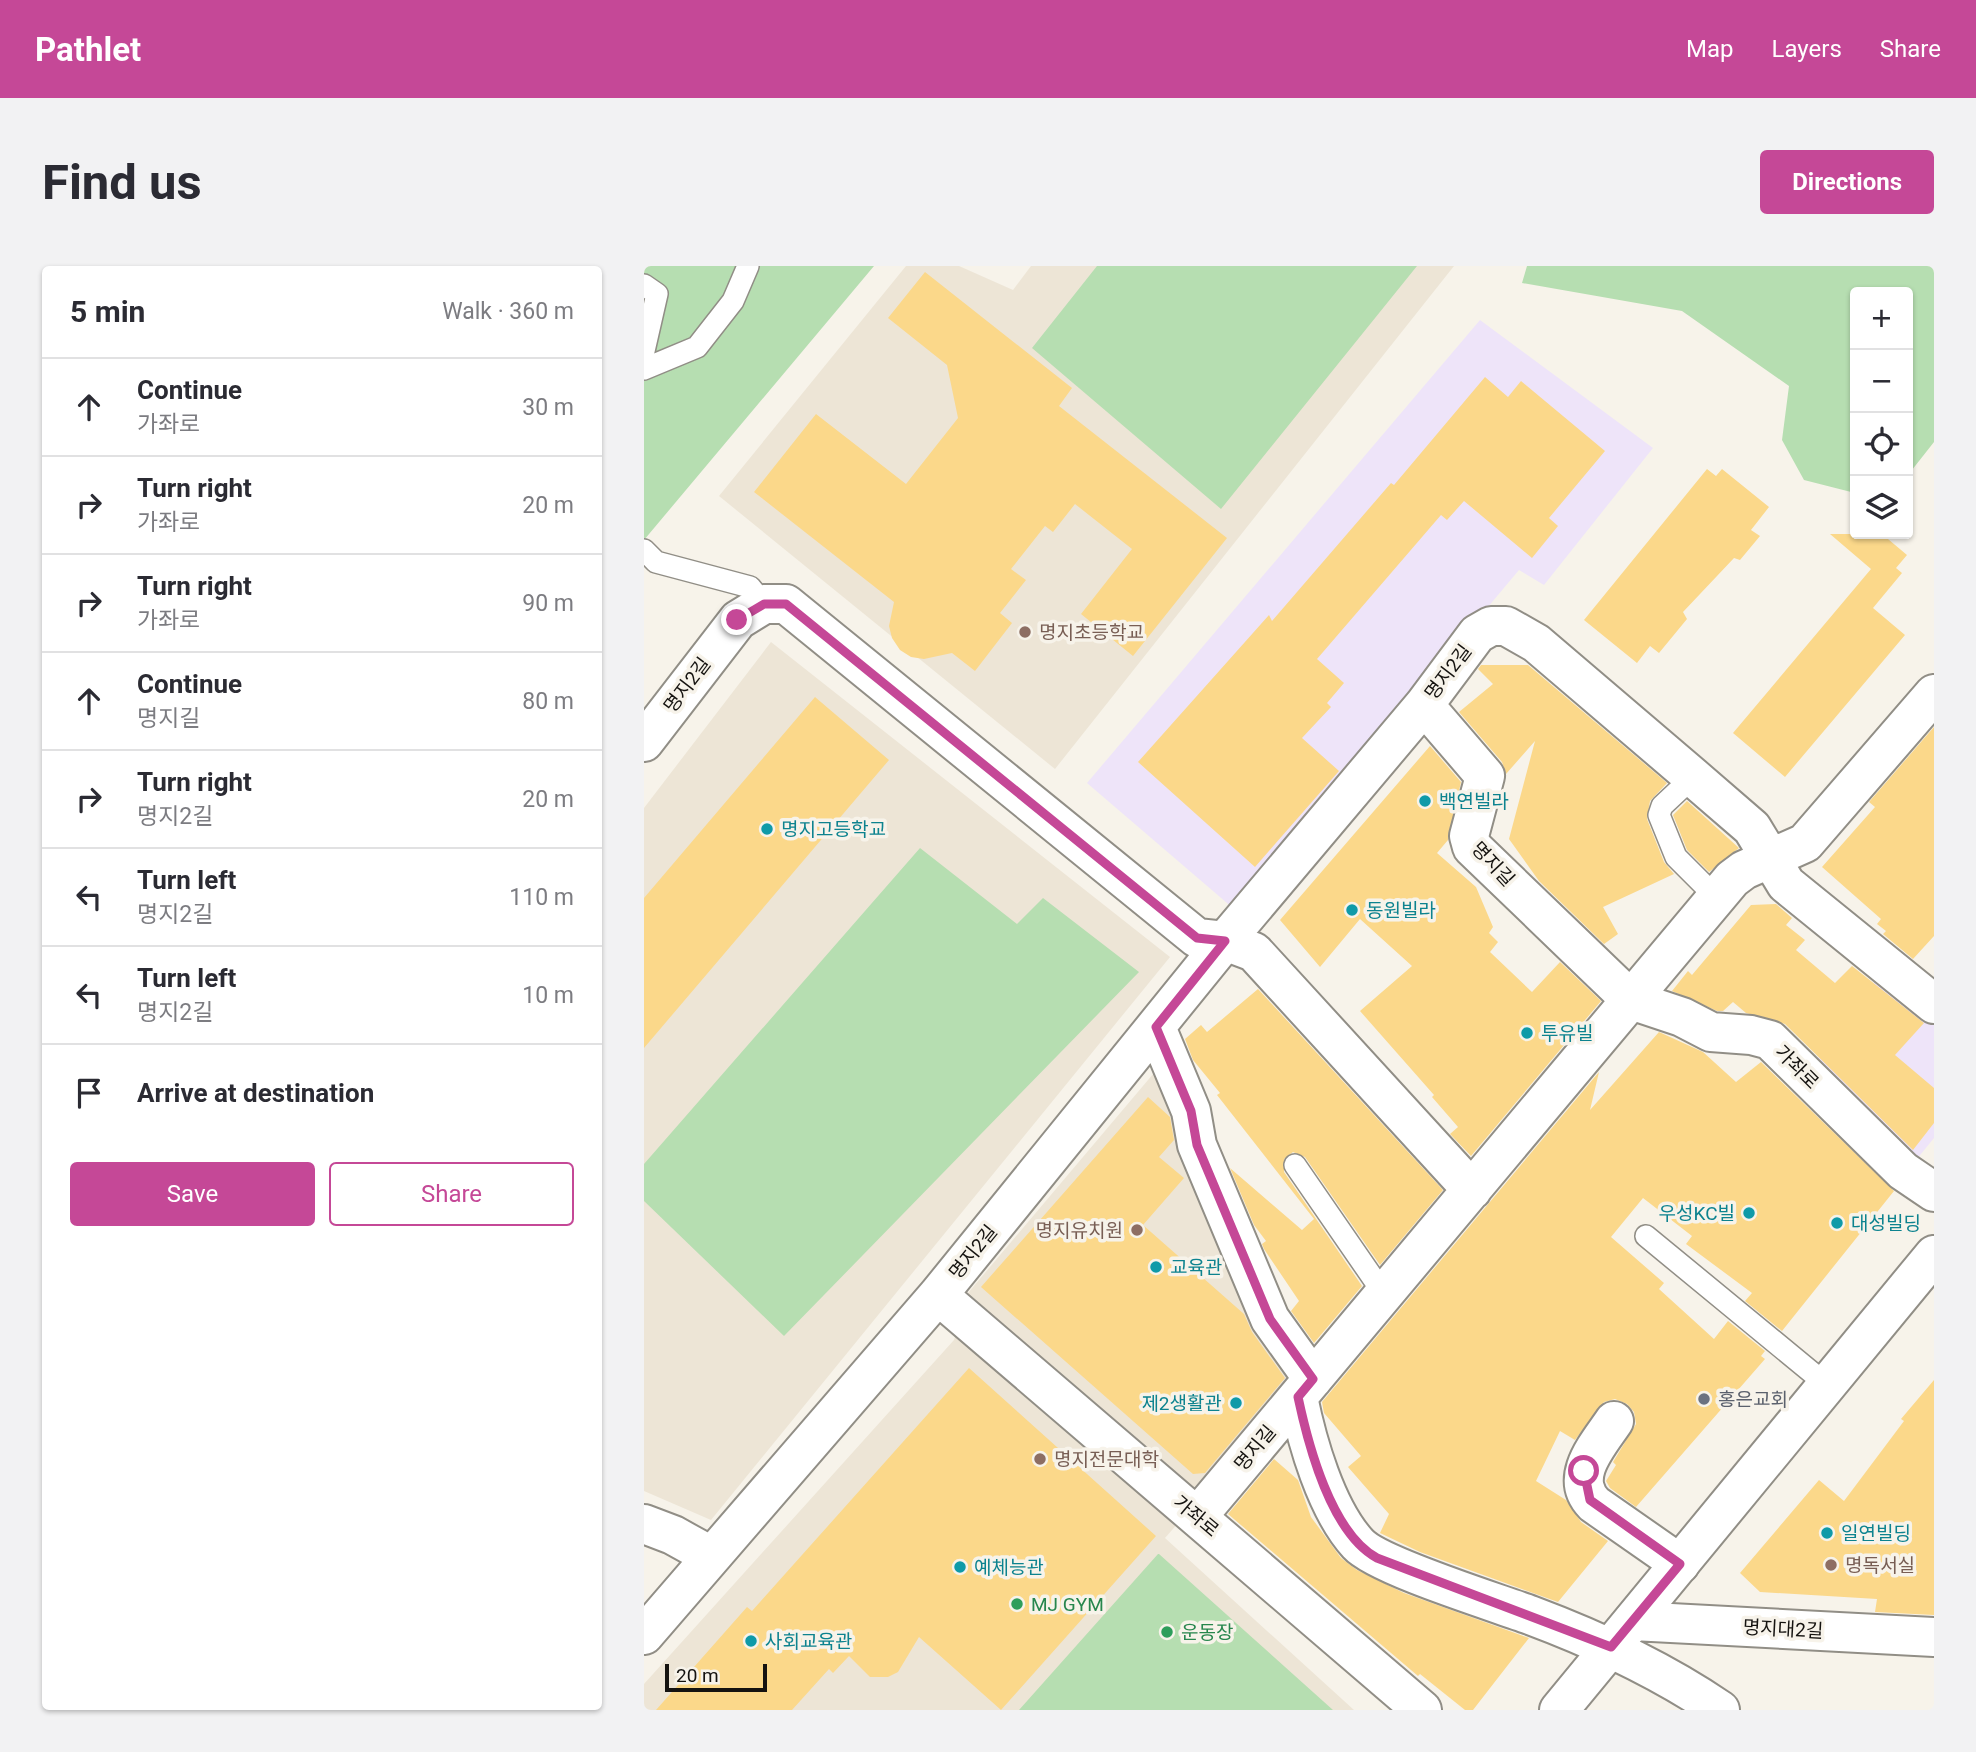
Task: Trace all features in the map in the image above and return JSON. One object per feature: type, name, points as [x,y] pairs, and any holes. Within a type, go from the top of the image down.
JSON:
[{"type":"street","name":"명지2길","points":[[644,742],[737,620],[764,604]]},
{"type":"street","points":[[764,604],[786,604],[1197,938],[1225,941],[1254,951],[1472,1190]]},
{"type":"street","name":"명지2길","points":[[644,1635],[938,1295],[1225,941],[1424,705],[1477,634],[1491,626],[1506,626],[1536,643],[1752,828],[1772,857]]},
{"type":"street","name":"명지길","points":[[1197,1517],[1738,874],[1805,843],[1934,694]]},
{"type":"street","name":"명지길","points":[[1424,705],[1485,776],[1469,836],[1472,847],[1631,1000]]},
{"type":"street","points":[[1772,857],[1786,884],[1930,993]]},
{"type":"street","name":"가좌로","points":[[1631,1000],[1682,1017],[1711,1032],[1751,1035],[1770,1040],[1903,1171],[1934,1192]]},
{"type":"street","points":[[1156,1027],[1191,1111],[1197,1145],[1270,1319],[1305,1388],[1307,1439],[1339,1515],[1366,1552],[1622,1634],[1674,1678],[1720,1710]]},
{"type":"street","points":[[1559,1710],[1934,1255]]},
{"type":"street","name":"가좌로","points":[[938,1295],[1422,1710]]},
{"type":"street","points":[[1614,1421],[1585,1465],[1584,1481],[1588,1496],[1594,1504],[1680,1564]]},
{"type":"street","points":[[644,1524],[673,1535],[711,1556]]},
{"type":"street","name":"명지대2길","points":[[1622,1634],[1934,1637]]},
{"type":"lane","points":[[644,369],[697,346],[733,301],[748,266]]},
{"type":"lane","points":[[644,285],[657,294],[644,351]]},
{"type":"lane","points":[[644,550],[656,562],[750,587],[764,604]]},
{"type":"lane","points":[[1693,777],[1662,806],[1660,820],[1676,857],[1717,898]]},
{"type":"lane","points":[[1295,1165],[1384,1294]]},
{"type":"lane","points":[[1646,1236],[1826,1385]]},
{"type":"shaded area","name":"명지초등학교","points":[[906,266],[959,266],[1013,290],[1031,266],[1454,266],[1055,769],[719,496]]},
{"type":"shaded area","points":[[1480,320],[1653,448],[1544,585],[1519,570],[1234,909],[1087,783]]},
{"type":"shaded area","points":[[771,642],[1170,957],[711,1520],[644,1491],[644,808]]},
{"type":"shaded area","points":[[1881,973],[1934,1015],[1934,1138],[1912,1165],[1809,1070]]},
{"type":"shaded area","name":"명지전문대학","points":[[1159,1067],[1304,1380],[1165,1538],[1354,1710],[644,1710],[644,1684],[954,1340],[968,1293]]},
{"type":"green space","points":[[644,266],[874,266],[644,540]]},
{"type":"green space","points":[[1097,266],[1417,266],[1221,509],[1032,348]]},
{"type":"green space","points":[[1527,266],[1934,266],[1934,442],[1913,469],[1913,287],[1850,287],[1850,492],[1804,480],[1782,440],[1789,386],[1682,311],[1522,283]]},
{"type":"green space","points":[[920,848],[1017,924],[1043,898],[1139,972],[784,1336],[644,1201],[644,1164]]},
{"type":"green space","name":"운동장","points":[[1159,1554],[1333,1710],[1019,1710]]},
{"type":"building","points":[[925,272],[1072,388],[1059,406],[1227,538],[1133,656],[1081,614],[1132,549],[1075,504],[1053,532],[1045,526],[1011,569],[1026,580],[1000,613],[1012,623],[975,671],[952,653],[924,659],[911,657],[900,650],[892,638],[889,626],[894,602],[754,492],[816,414],[906,484],[958,418],[947,365],[888,318]]},
{"type":"building","points":[[1485,377],[1508,397],[1521,381],[1605,451],[1549,518],[1558,526],[1532,558],[1464,501],[1447,520],[1441,515],[1317,659],[1344,683],[1327,703],[1331,707],[1302,738],[1339,771],[1255,867],[1138,762],[1269,615],[1272,621],[1391,483],[1394,485]]},
{"type":"building","points":[[1707,469],[1716,476],[1722,469],[1769,507],[1751,530],[1760,536],[1740,560],[1734,558],[1683,612],[1687,619],[1659,653],[1650,646],[1637,663],[1584,620]]},
{"type":"building","points":[[1830,534],[1850,534],[1850,539],[1888,539],[1907,555],[1896,568],[1902,573],[1873,608],[1905,635],[1785,777],[1733,733],[1871,569]]},
{"type":"building","points":[[1481,665],[1528,665],[1667,783],[1650,801],[1647,819],[1664,862],[1674,874],[1603,907],[1618,934],[1604,944],[1539,881],[1509,839],[1535,741],[1506,774],[1502,762],[1459,712],[1493,684],[1478,669]]},
{"type":"building","name":"명지고등학교","points":[[815,697],[889,760],[644,1048],[644,898]]},
{"type":"building","points":[[1934,727],[1934,936],[1913,959],[1883,934],[1886,931],[1877,924],[1881,919],[1822,867],[1875,807],[1869,802]]},
{"type":"building","points":[[1430,746],[1461,782],[1448,840],[1437,853],[1476,887],[1493,927],[1489,933],[1498,942],[1490,952],[1532,992],[1560,962],[1601,1001],[1471,1156],[1450,1134],[1458,1127],[1432,1097],[1434,1095],[1360,1011],[1412,966],[1360,919],[1320,967],[1280,920]]},
{"type":"building","points":[[1687,801],[1739,848],[1709,872],[1687,850],[1673,815]]},
{"type":"building","points":[[1776,904],[1792,918],[1786,925],[1805,940],[1796,950],[1835,983],[1852,966],[1924,1023],[1895,1055],[1934,1088],[1934,1123],[1913,1150],[1785,1024],[1746,1013],[1733,1002],[1723,1011],[1717,1011],[1672,991],[1688,971],[1692,975],[1751,905]]},
{"type":"building","points":[[1258,989],[1443,1190],[1380,1265],[1305,1157],[1293,1152],[1284,1159],[1284,1172],[1362,1286],[1314,1343],[1291,1311],[1299,1301],[1264,1249],[1262,1244],[1266,1241],[1254,1225],[1230,1168],[1302,1230],[1314,1219],[1217,1095],[1220,1093],[1193,1060],[1185,1039],[1201,1025],[1207,1032]]},
{"type":"building","points":[[1659,1032],[1703,1052],[1736,1082],[1761,1062],[1894,1191],[1782,1331],[1745,1301],[1752,1293],[1686,1244],[1692,1236],[1643,1198],[1611,1237],[1664,1283],[1659,1289],[1714,1339],[1728,1321],[1765,1351],[1761,1356],[1765,1359],[1636,1507],[1610,1488],[1606,1481],[1616,1465],[1613,1462],[1636,1424],[1634,1412],[1627,1404],[1615,1399],[1604,1402],[1575,1440],[1560,1431],[1536,1481],[1566,1500],[1581,1522],[1608,1541],[1558,1602],[1420,1552],[1380,1533],[1389,1514],[1348,1467],[1361,1456],[1324,1413],[1322,1402],[1599,1072],[1590,1110]]},
{"type":"building","points":[[1148,1097],[1170,1117],[1174,1140],[1159,1157],[1184,1178],[1143,1225],[1244,1314],[1252,1332],[1285,1378],[1205,1473],[1193,1474],[981,1287]]},
{"type":"building","name":"예체능관","points":[[969,1368],[1156,1536],[1001,1710],[919,1637],[898,1672],[888,1677],[870,1677],[849,1656],[833,1673],[829,1669],[792,1710],[656,1710],[747,1607],[752,1611]]},
{"type":"building","points":[[1934,1380],[1934,1615],[1875,1612],[1877,1599],[1760,1592],[1740,1573],[1819,1480],[1844,1501],[1904,1421],[1901,1419]]},
{"type":"building","points":[[1274,1459],[1298,1480],[1311,1517],[1341,1558],[1357,1570],[1404,1593],[1529,1638],[1473,1710],[1465,1710],[1420,1674],[1418,1676],[1228,1514]]},
{"type":"place","name":"명지초등학교","points":[[1025,632]]},
{"type":"place","name":"백연빌라","points":[[1425,801]]},
{"type":"place","name":"명지고등학교","points":[[767,829]]},
{"type":"place","name":"동원빌라","points":[[1352,910]]},
{"type":"place","name":"투유빌","points":[[1527,1033]]},
{"type":"place","name":"우성KC빌","points":[[1749,1213]]},
{"type":"place","name":"대성빌딩","points":[[1837,1223]]},
{"type":"place","name":"명지유치원","points":[[1137,1230]]},
{"type":"place","name":"교육관","points":[[1156,1267]]},
{"type":"place","name":"홍은교회","points":[[1704,1399]]},
{"type":"place","name":"제2생활관","points":[[1236,1403]]},
{"type":"place","name":"명지전문대학","points":[[1040,1459]]},
{"type":"place","name":"일연빌딩","points":[[1827,1533]]},
{"type":"place","name":"명독서실","points":[[1831,1565]]},
{"type":"place","name":"예체능관","points":[[960,1567]]},
{"type":"place","name":"MJ GYM","points":[[1017,1604]]},
{"type":"place","name":"운동장","points":[[1167,1632]]},
{"type":"place","name":"사회교육관","points":[[751,1641]]},
{"type":"route","points":[[737,620],[764,604],[786,604],[1197,938],[1225,941],[1156,1027],[1191,1111],[1197,1145],[1270,1319],[1313,1379],[1298,1397],[1307,1439],[1339,1515],[1357,1544],[1377,1558],[1611,1647],[1680,1564],[1594,1504],[1585,1487],[1584,1471]]}]
